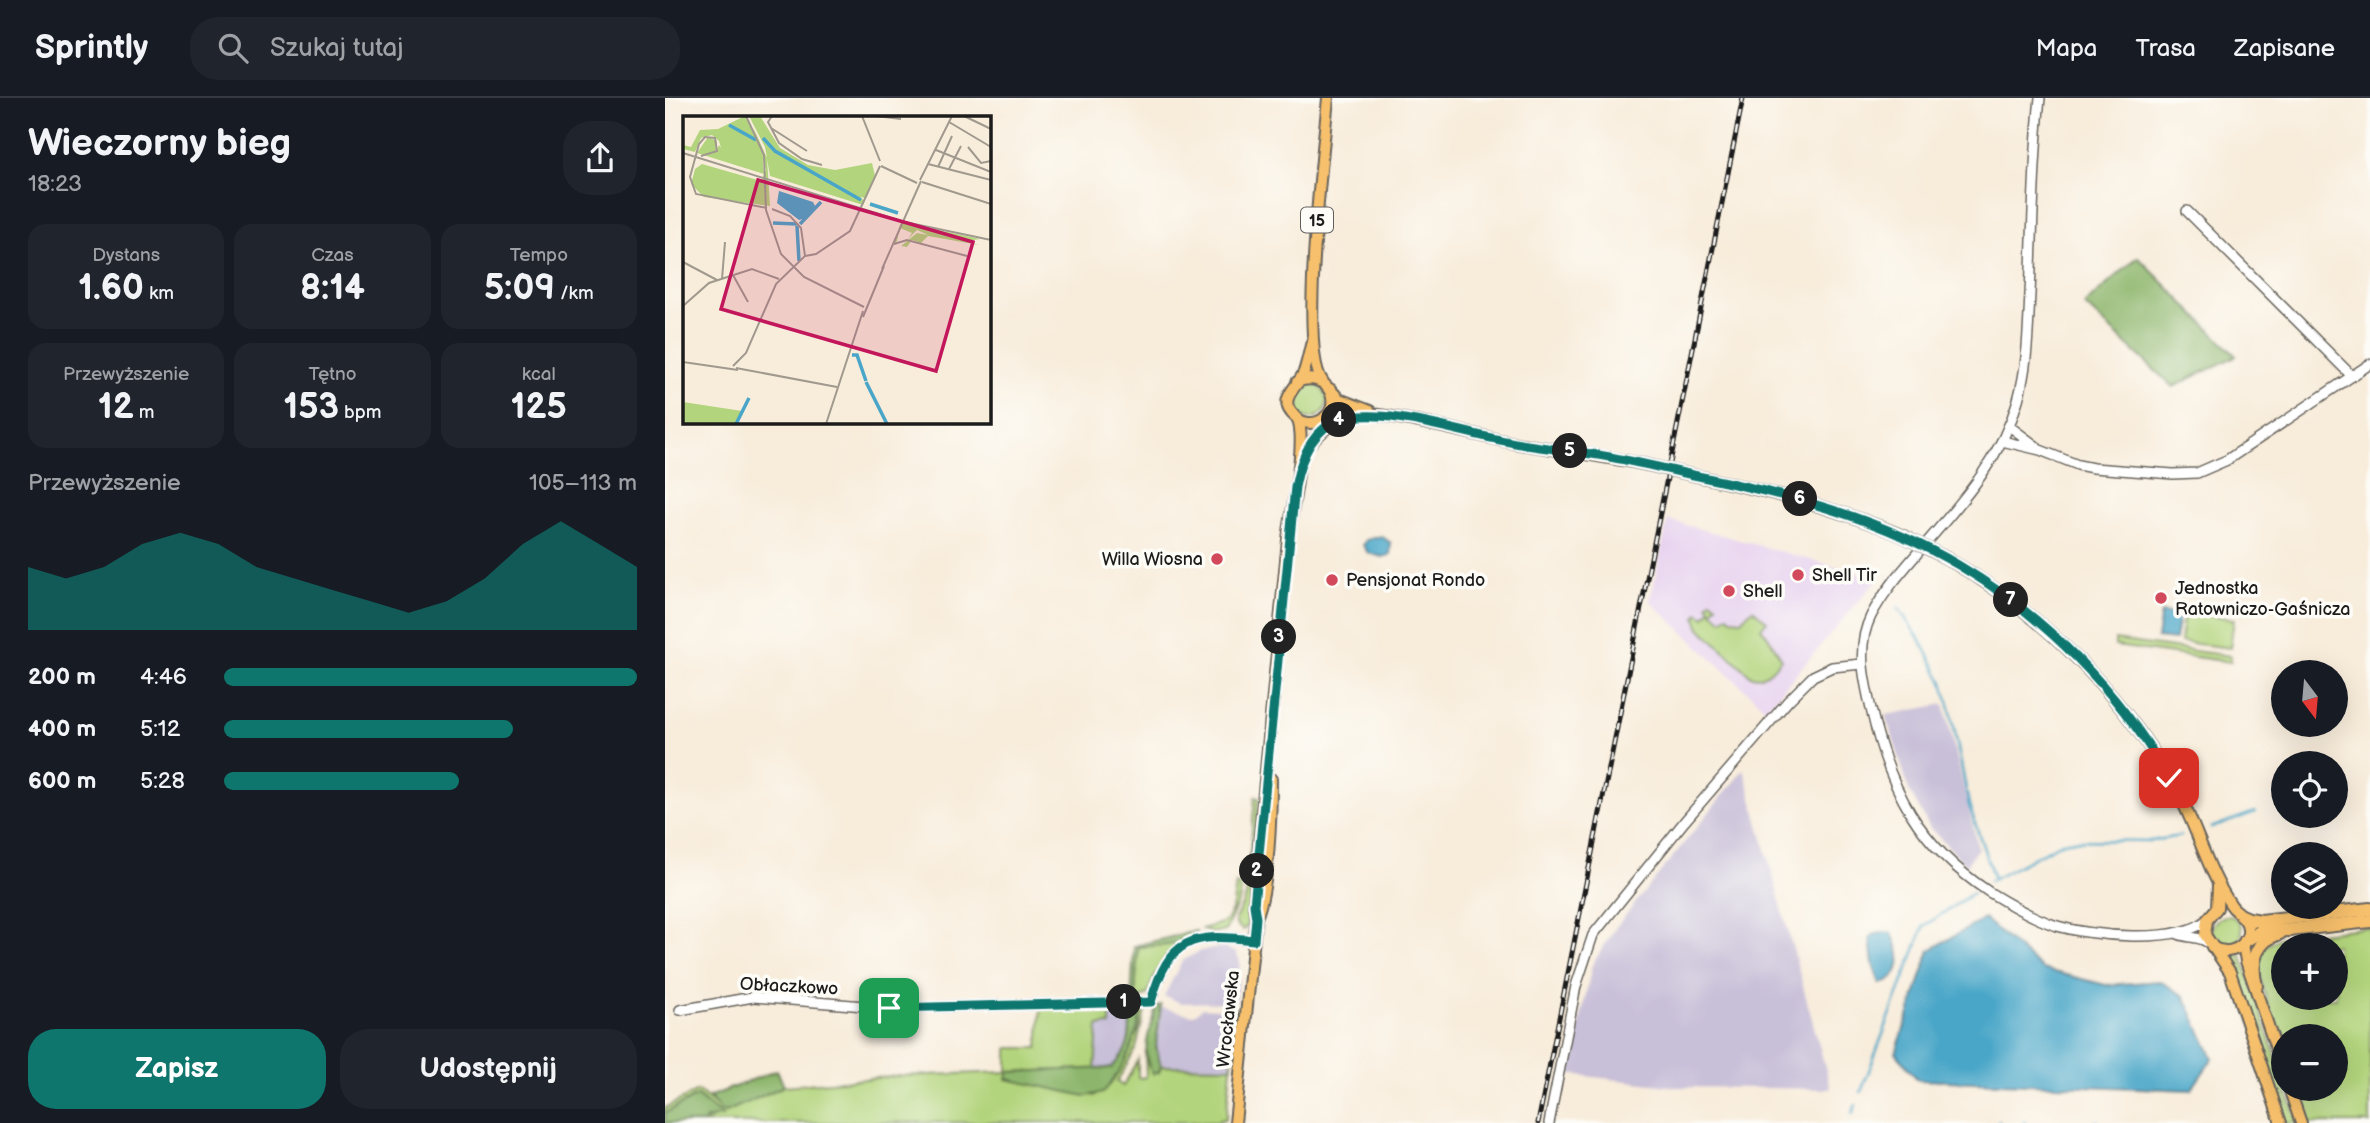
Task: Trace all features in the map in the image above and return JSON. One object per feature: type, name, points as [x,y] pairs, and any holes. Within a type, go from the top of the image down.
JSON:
[{"type":"highway","points":[[2239,914],[2249,919],[2261,920],[2370,909]]},
{"type":"highway","points":[[2244,942],[2261,931],[2370,921]]},
{"type":"highway","points":[[2256,986],[2253,964],[2260,945],[2268,937],[2290,930]]},
{"type":"main road","name":"15","points":[[1322,419],[1332,407],[1333,398],[1317,373],[1312,342],[1315,247],[1328,98]]},
{"type":"main road","name":"15","points":[[1298,419],[1291,413],[1288,396],[1304,372],[1312,342]]},
{"type":"main road","points":[[1297,382],[1307,378],[1326,385],[1339,398],[1383,416]]},
{"type":"main road","points":[[1298,419],[1310,423],[1340,412],[1383,416],[1514,443],[1653,466],[1812,502],[1903,536],[1983,580],[2039,623],[2081,662],[2140,733],[2169,778],[2193,822],[2218,883],[2248,927],[2244,942],[2246,961],[2271,1032]]},
{"type":"main road","points":[[1309,445],[1327,427],[1338,421],[1383,416]]},
{"type":"main road","name":"Wrocławska","points":[[1234,1123],[1256,918],[1262,905],[1266,869],[1271,797],[1271,736],[1290,520],[1299,465],[1298,419]]},
{"type":"main road","name":"Wrocławska","points":[[1299,465],[1314,427],[1322,419]]},
{"type":"main road","points":[[2218,883],[2218,905],[2204,927],[2210,945],[2225,961],[2230,972],[2281,1123]]},
{"type":"main road","points":[[2211,916],[2223,909],[2239,914]]},
{"type":"main road","points":[[2210,945],[2218,951],[2232,951],[2244,942]]},
{"type":"main road","points":[[2293,1101],[2301,1123]]},
{"type":"street","points":[[2040,98],[2027,350],[2022,384],[2009,426],[1982,476],[1884,593],[1869,619],[1862,664],[1880,746],[1894,784],[1922,832],[1952,864],[2003,900],[2039,919],[2083,932],[2110,935],[2176,933],[2201,925],[2211,916]]},
{"type":"street","points":[[2187,211],[2352,376]]},
{"type":"street","points":[[2002,442],[2040,450],[2071,463],[2093,468],[2173,474],[2197,473],[2227,460],[2370,364]]},
{"type":"street","points":[[2009,426],[2040,450]]},
{"type":"street","points":[[1549,1123],[1582,961],[1604,918],[1788,701],[1813,676],[1823,670],[1862,664]]},
{"type":"street","points":[[2176,933],[2182,937],[2196,937],[2210,945]]},
{"type":"street","name":"Obłaczkowo","points":[[680,1010],[747,997],[889,1008],[1151,1002],[1164,965],[1186,944],[1214,936],[1254,940]]},
{"type":"shaded area","points":[[1668,520],[1878,579],[1766,709],[1650,601]]},
{"type":"shaded area","points":[[1944,704],[1978,848],[1966,865],[1930,828],[1909,790],[1886,715]]},
{"type":"shaded area","points":[[1744,769],[1831,1089],[1676,1087],[1569,1074],[1592,965],[1616,927]]},
{"type":"shaded area","points":[[1223,947],[1236,953],[1240,961],[1236,1002],[1181,1003],[1164,996],[1182,961],[1200,951]]},
{"type":"shaded area","points":[[1161,1007],[1193,1015],[1202,1008],[1235,1010],[1232,1067],[1161,1066],[1156,1047]]},
{"type":"shaded area","points":[[1130,1012],[1130,1040],[1118,1061],[1111,1068],[1095,1069],[1098,1026],[1110,1013]]},
{"type":"green space","points":[[2138,257],[2236,356],[2173,387],[2084,305]]},
{"type":"green space","points":[[1310,384],[1322,389],[1327,401],[1322,413],[1310,418],[1298,413],[1293,401],[1298,389]]},
{"type":"green space","points":[[1711,600],[1717,605],[1712,611],[1722,620],[1728,615],[1732,619],[1741,620],[1753,609],[1767,621],[1761,628],[1781,659],[1771,670],[1760,677],[1750,675],[1699,627],[1696,617],[1699,613],[1704,617],[1711,609],[1708,604]]},
{"type":"green space","points":[[2184,612],[2234,619],[2230,648],[2180,642]]},
{"type":"green space","points":[[2115,640],[2231,656],[2231,662],[2115,646]]},
{"type":"green space","points":[[1255,797],[1259,798],[1249,924],[1243,930],[1236,925],[1235,919],[1246,897]]},
{"type":"green space","points":[[1236,884],[1241,888],[1240,898],[1225,931],[1210,933],[1202,929],[1225,922],[1232,910]]},
{"type":"green space","points":[[2227,916],[2233,917],[2241,925],[2241,937],[2233,945],[2227,946],[2221,945],[2213,937],[2212,931],[2213,925],[2221,917]]},
{"type":"green space","points":[[2370,927],[2370,1123],[2307,1123],[2299,1101],[2348,1101],[2348,1024],[2274,1024],[2258,970],[2264,947],[2271,943],[2271,1010],[2348,1010],[2348,933],[2321,933]]},
{"type":"green space","points":[[1196,931],[1194,937],[1168,945],[1138,947],[1135,999],[1131,1000],[1134,946]]},
{"type":"green space","points":[[1185,942],[1161,964],[1148,994],[1137,1000],[1117,1001],[1115,999],[1115,994],[1131,994],[1131,1000],[1135,999],[1138,947]]},
{"type":"green space","points":[[2241,954],[2271,1043],[2271,1082],[2229,958]]},
{"type":"green space","points":[[1161,1005],[1156,1046],[1161,1066],[1159,1072],[1153,1074],[1147,1058],[1147,1041],[1156,1007]]},
{"type":"green space","points":[[1133,1006],[1142,1006],[1137,1031],[1124,1062],[1103,1093],[1085,1096],[1007,1079],[1009,1072],[1111,1068],[1126,1048],[1130,1034],[1130,1009]]},
{"type":"green space","points":[[1142,1006],[1145,1011],[1136,1048],[1117,1082],[1123,1086],[1138,1060],[1138,1078],[1146,1077],[1145,1051],[1149,1067],[1159,1072],[1161,1066],[1231,1067],[1226,1119],[1219,1122],[705,1123],[706,1120],[721,1115],[697,1096],[665,1113],[665,1108],[697,1091],[726,1112],[784,1086],[899,1076],[1008,1072],[1008,1048],[1038,1048],[1041,1008],[1124,1007],[1125,1014],[1110,1013],[1110,1025],[1098,1026],[1095,1069],[1009,1072],[1007,1079],[1095,1096],[1138,1032]]},
{"type":"green space","points":[[1236,1008],[1237,1010],[1233,1051],[1235,1010],[1228,1009]]},
{"type":"green space","points":[[777,1070],[784,1086],[726,1112],[721,1111],[709,1097]]},
{"type":"green space","points":[[697,1096],[722,1116],[706,1119],[705,1123],[665,1123],[665,1113]]},
{"type":"green space","points":[[2278,1101],[2290,1101],[2298,1123],[2285,1123]]},
{"type":"water","points":[[1381,536],[1391,543],[1390,555],[1382,557],[1368,553],[1363,545],[1366,540]]},
{"type":"water","points":[[2161,613],[2179,615],[2175,640],[2157,638]]},
{"type":"water","points":[[1984,919],[2042,969],[2106,985],[2160,981],[2184,996],[2213,1058],[2191,1090],[1918,1080],[1896,1053],[1930,950]]},
{"type":"water","points":[[1891,932],[1898,948],[1899,963],[1894,976],[1880,984],[1873,965],[1870,938]]},
{"type":"waterway","points":[[1898,608],[1921,641],[1943,682],[1969,805],[1994,879]]},
{"type":"waterway","points":[[2211,828],[2255,812]]},
{"type":"waterway","points":[[1990,881],[2063,842],[2151,841],[2180,836]]},
{"type":"waterway","points":[[1861,1092],[1924,926],[1973,893]]},
{"type":"waterway","points":[[1852,1114],[1856,1105]]},
{"type":"railway","points":[[1538,1123],[1743,98]]},
{"type":"place","name":"Willa Wiosna","points":[[1217,559]]},
{"type":"place","name":"Shell Tir","points":[[1798,575]]},
{"type":"place","name":"Pensjonat Rondo","points":[[1332,580]]},
{"type":"place","name":"Shell","points":[[1729,591]]},
{"type":"place","name":"Jednostka Ratowniczo-Gaśnicza","points":[[2161,598]]},
{"type":"route","points":[[889,1008],[1151,1002],[1164,965],[1186,944],[1214,936],[1254,940],[1254,905],[1263,796],[1295,487],[1299,465],[1309,445],[1327,427],[1344,419],[1383,416],[1514,443],[1621,460],[1812,502],[1884,527],[1932,550],[1976,576],[2045,627],[2109,693],[2140,733],[2169,778]]}]
